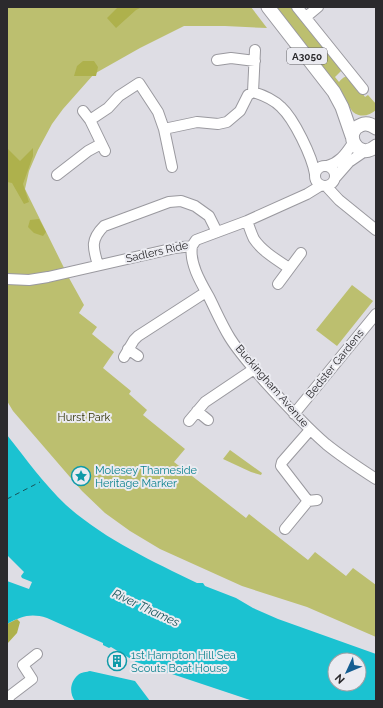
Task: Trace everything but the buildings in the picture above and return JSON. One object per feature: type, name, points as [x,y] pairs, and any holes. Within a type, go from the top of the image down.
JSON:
[{"type":"main road","name":"A3050","points":[[268,7],[334,92],[342,107],[353,140]]},
{"type":"main road","name":"A3050","points":[[342,107],[370,124]]},
{"type":"main road","points":[[370,124],[355,129],[353,140],[358,148],[372,150]]},
{"type":"street","points":[[297,7],[363,89]]},
{"type":"street","points":[[306,17],[318,7]]},
{"type":"street","points":[[253,92],[255,50]]},
{"type":"street","points":[[217,60],[231,58],[255,61]]},
{"type":"street","points":[[90,120],[108,108],[136,78],[158,112],[164,129],[172,167]]},
{"type":"street","points":[[164,129],[198,122],[218,124],[227,122],[240,111],[248,95],[253,92]]},
{"type":"street","points":[[253,92],[265,96],[280,105],[288,114],[307,150],[313,166],[324,181],[339,200],[376,230]]},
{"type":"street","points":[[57,175],[88,150],[103,147],[90,120],[83,111]]},
{"type":"street","points":[[324,181],[318,168],[335,164],[342,159],[353,140]]},
{"type":"street","points":[[307,150],[318,162],[334,172],[324,181]]},
{"type":"street","name":"Sadlers Ride","points":[[7,279],[29,280],[175,248],[192,246],[196,240],[247,221],[299,197],[324,181],[349,162],[372,150]]},
{"type":"street","points":[[98,265],[94,242],[96,234],[104,226],[170,202],[181,201],[205,213],[211,219],[217,232]]},
{"type":"street","points":[[247,221],[257,242],[269,254],[289,268]]},
{"type":"street","name":"Buckingham Avenue","points":[[192,246],[190,254],[192,262],[206,292],[230,338],[254,369],[310,430],[327,445],[376,479]]},
{"type":"street","points":[[278,284],[301,253]]},
{"type":"street","points":[[138,356],[126,353],[138,336],[206,292]]},
{"type":"street","name":"Bedster Gardens","points":[[294,414],[376,314]]},
{"type":"street","points":[[189,422],[205,402],[254,369]]},
{"type":"street","points":[[197,412],[208,420]]},
{"type":"street","points":[[281,466],[282,462],[310,430]]},
{"type":"street","points":[[270,466],[281,466],[312,500],[285,529]]},
{"type":"street","points":[[7,700],[11,695],[32,679],[22,665],[38,654]]},
{"type":"green space","name":"Hurst Park","points":[[7,7],[251,7],[267,28],[184,26],[140,48],[94,74],[63,109],[52,124],[29,171],[25,189],[84,305],[79,313],[97,327],[92,334],[114,352],[103,368],[131,391],[129,394],[147,410],[143,415],[185,449],[174,462],[246,518],[249,514],[308,560],[315,552],[346,576],[353,568],[376,585],[376,637],[307,607],[242,586],[160,549],[130,531],[105,513],[82,491],[13,411],[7,401]]},
{"type":"green space","points":[[275,7],[293,7],[342,70],[335,77],[339,82],[343,78],[350,78],[365,97],[368,95],[376,104],[376,110],[365,116],[353,112]]},
{"type":"green space","points":[[352,285],[373,301],[337,346],[316,330]]},
{"type":"green space","points":[[230,450],[262,473],[261,475],[223,459]]},
{"type":"shaded area","points":[[118,7],[142,7],[136,10],[116,28],[107,18]]},
{"type":"shaded area","points":[[83,61],[94,61],[98,67],[96,76],[74,76],[77,66]]},
{"type":"shaded area","points":[[7,148],[20,161],[33,148],[33,156],[23,184],[29,202],[24,204],[12,183],[7,182]]},
{"type":"shaded area","points":[[39,219],[46,232],[43,236],[34,233],[28,227],[30,220]]},
{"type":"shaded area","points":[[17,619],[20,622],[17,633],[7,644],[7,624]]},
{"type":"water","name":"River Thames","points":[[7,435],[43,480],[66,505],[112,539],[146,558],[197,583],[203,583],[205,586],[236,598],[253,608],[278,619],[376,654],[376,701],[253,701],[136,662],[111,647],[109,648],[103,645],[103,643],[47,618],[27,616],[7,624],[7,581],[29,589],[32,582],[22,578],[21,576],[24,572],[8,556],[7,557]]},
{"type":"water","points":[[90,671],[135,681],[150,701],[75,701],[71,691],[73,681],[79,674]]},
{"type":"ferry route","points":[[7,499],[40,482]]},
{"type":"place","name":"Molesey Thameside Heritage Marker","points":[[81,476]]},
{"type":"place","name":"1st Hampton Hill Sea Scouts Boat House","points":[[117,661]]}]
